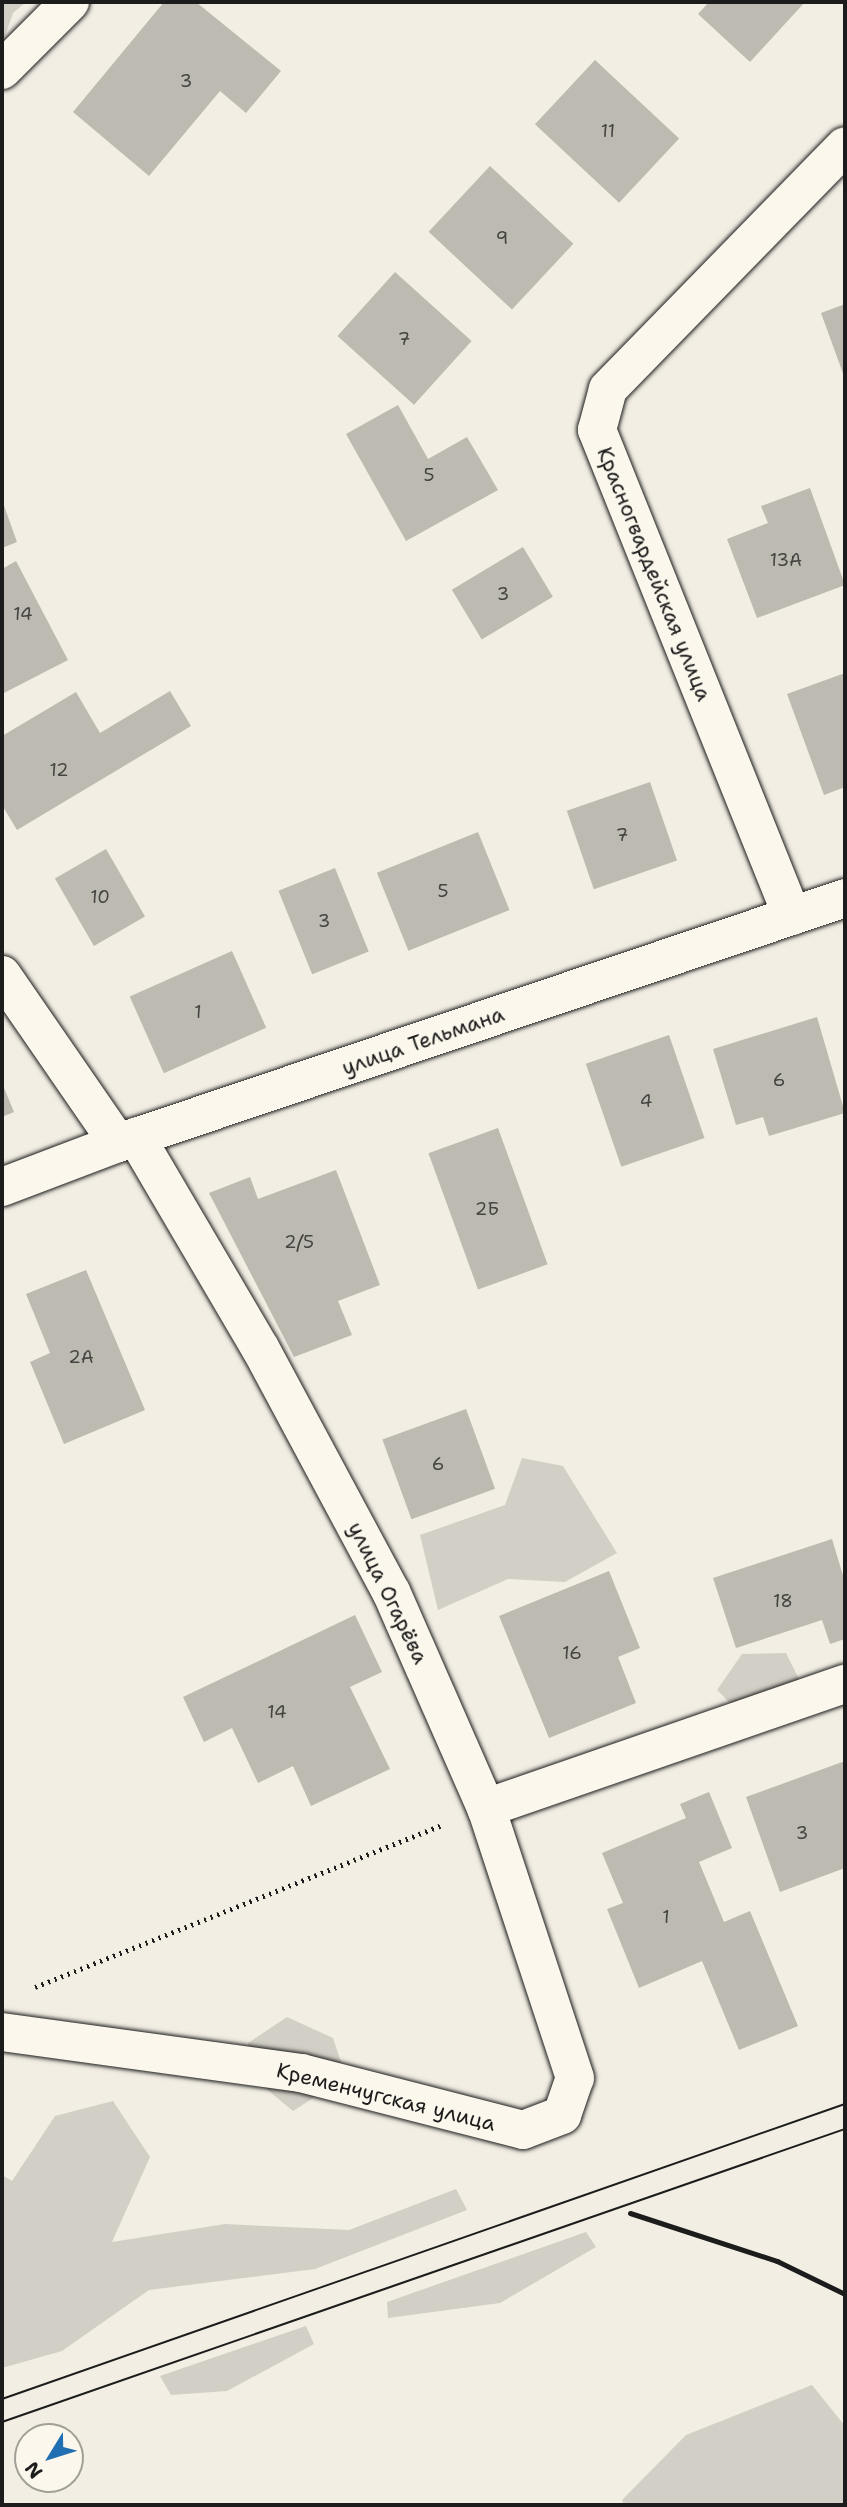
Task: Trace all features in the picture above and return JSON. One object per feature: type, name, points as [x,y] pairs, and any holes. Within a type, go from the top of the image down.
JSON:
[{"type":"street","points":[[2,70],[70,2]]},
{"type":"street","name":"Красногвардейская улица","points":[[792,916],[597,430],[607,389],[845,146]]},
{"type":"street","name":"улица Тельмана","points":[[2,1187],[127,1140],[845,898]]},
{"type":"street","name":"улица Огарёва","points":[[2,975],[127,1140],[260,1349],[391,1592],[486,1808],[575,2078]]},
{"type":"street","points":[[486,1808],[845,1684]]},
{"type":"street","name":"Кременчугская улица","points":[[2,2032],[302,2073],[523,2130],[562,2115],[575,2078]]},
{"type":"path","points":[[27,1990],[486,1808]]},
{"type":"shaded area","points":[[2,2],[26,2],[13,13],[2,45]]},
{"type":"shaded area","points":[[522,1458],[563,1466],[617,1553],[565,1582],[508,1579],[438,1610],[420,1535],[505,1505]]},
{"type":"shaded area","points":[[786,1653],[803,1687],[757,1730],[717,1690],[742,1654]]},
{"type":"shaded area","points":[[287,2017],[333,2038],[346,2077],[293,2111],[252,2077],[248,2043]]},
{"type":"shaded area","points":[[113,2101],[150,2157],[112,2242],[225,2224],[349,2230],[456,2189],[467,2210],[315,2269],[149,2290],[62,2351],[2,2368],[2,2175],[12,2181],[55,2116]]},
{"type":"shaded area","points":[[586,2232],[596,2247],[500,2303],[388,2318],[387,2302]]},
{"type":"shaded area","points":[[306,2326],[314,2344],[227,2391],[171,2395],[160,2376]]},
{"type":"shaded area","points":[[812,2385],[845,2426],[845,2505],[624,2505],[622,2500],[686,2435]]},
{"type":"building","points":[[164,2],[196,2],[281,71],[246,113],[220,91],[149,176],[73,112]]},
{"type":"building","points":[[709,2],[805,2],[750,62],[698,14]]},
{"type":"building","points":[[595,60],[679,138],[619,203],[535,124]]},
{"type":"building","points":[[490,166],[573,244],[512,310],[429,232]]},
{"type":"building","points":[[395,272],[472,341],[414,405],[337,336]]},
{"type":"building","points":[[845,304],[845,379],[821,313]]},
{"type":"building","points":[[398,405],[428,459],[467,437],[498,490],[406,541],[346,434]]},
{"type":"building","points":[[810,488],[845,585],[757,618],[727,539],[768,523],[761,506]]},
{"type":"building","points":[[2,500],[17,542],[2,548]]},
{"type":"building","points":[[523,547],[553,597],[482,639],[452,590]]},
{"type":"building","points":[[16,561],[68,660],[2,694],[2,569]]},
{"type":"building","points":[[845,673],[845,787],[824,795],[787,694]]},
{"type":"building","points":[[170,691],[191,726],[17,830],[2,805],[2,736],[76,692],[100,733]]},
{"type":"building","points":[[650,782],[677,860],[594,889],[567,811]]},
{"type":"building","points":[[478,832],[509,910],[408,951],[377,873]]},
{"type":"building","points":[[106,849],[145,917],[94,946],[55,878]]},
{"type":"building","points":[[335,868],[369,951],[312,974],[278,891]]},
{"type":"building","points":[[232,951],[266,1028],[164,1073],[130,997]]},
{"type":"building","points":[[817,1017],[845,1113],[769,1136],[763,1117],[736,1125],[713,1049]]},
{"type":"building","points":[[669,1035],[704,1138],[621,1167],[586,1064]]},
{"type":"building","points":[[2,1083],[14,1112],[2,1117]]},
{"type":"building","points":[[498,1128],[548,1264],[478,1290],[428,1153]]},
{"type":"building","points":[[336,1170],[380,1285],[338,1301],[352,1335],[294,1357],[209,1193],[250,1177],[258,1199]]},
{"type":"building","points":[[86,1270],[145,1410],[64,1444],[30,1362],[50,1353],[26,1294]]},
{"type":"building","points":[[466,1409],[495,1489],[411,1519],[382,1439]]},
{"type":"building","points":[[832,1539],[845,1582],[845,1639],[830,1644],[822,1620],[736,1648],[713,1578]]},
{"type":"building","points":[[609,1571],[640,1648],[618,1657],[636,1703],[549,1738],[499,1616]]},
{"type":"building","points":[[355,1615],[382,1672],[350,1687],[390,1769],[311,1806],[293,1766],[258,1783],[232,1728],[204,1742],[183,1697]]},
{"type":"building","points":[[845,1761],[845,1868],[780,1892],[746,1797]]},
{"type":"building","points":[[709,1792],[732,1848],[699,1862],[724,1922],[750,1911],[798,2026],[739,2050],[702,1961],[639,1988],[607,1909],[623,1903],[602,1853],[686,1818],[680,1804]]},
{"type":"tram line","points":[[2,2399],[845,2104]]},
{"type":"tram line","points":[[2,2422],[845,2129]]},
{"type":"railway","points":[[630,2213],[777,2261],[845,2294]]}]
